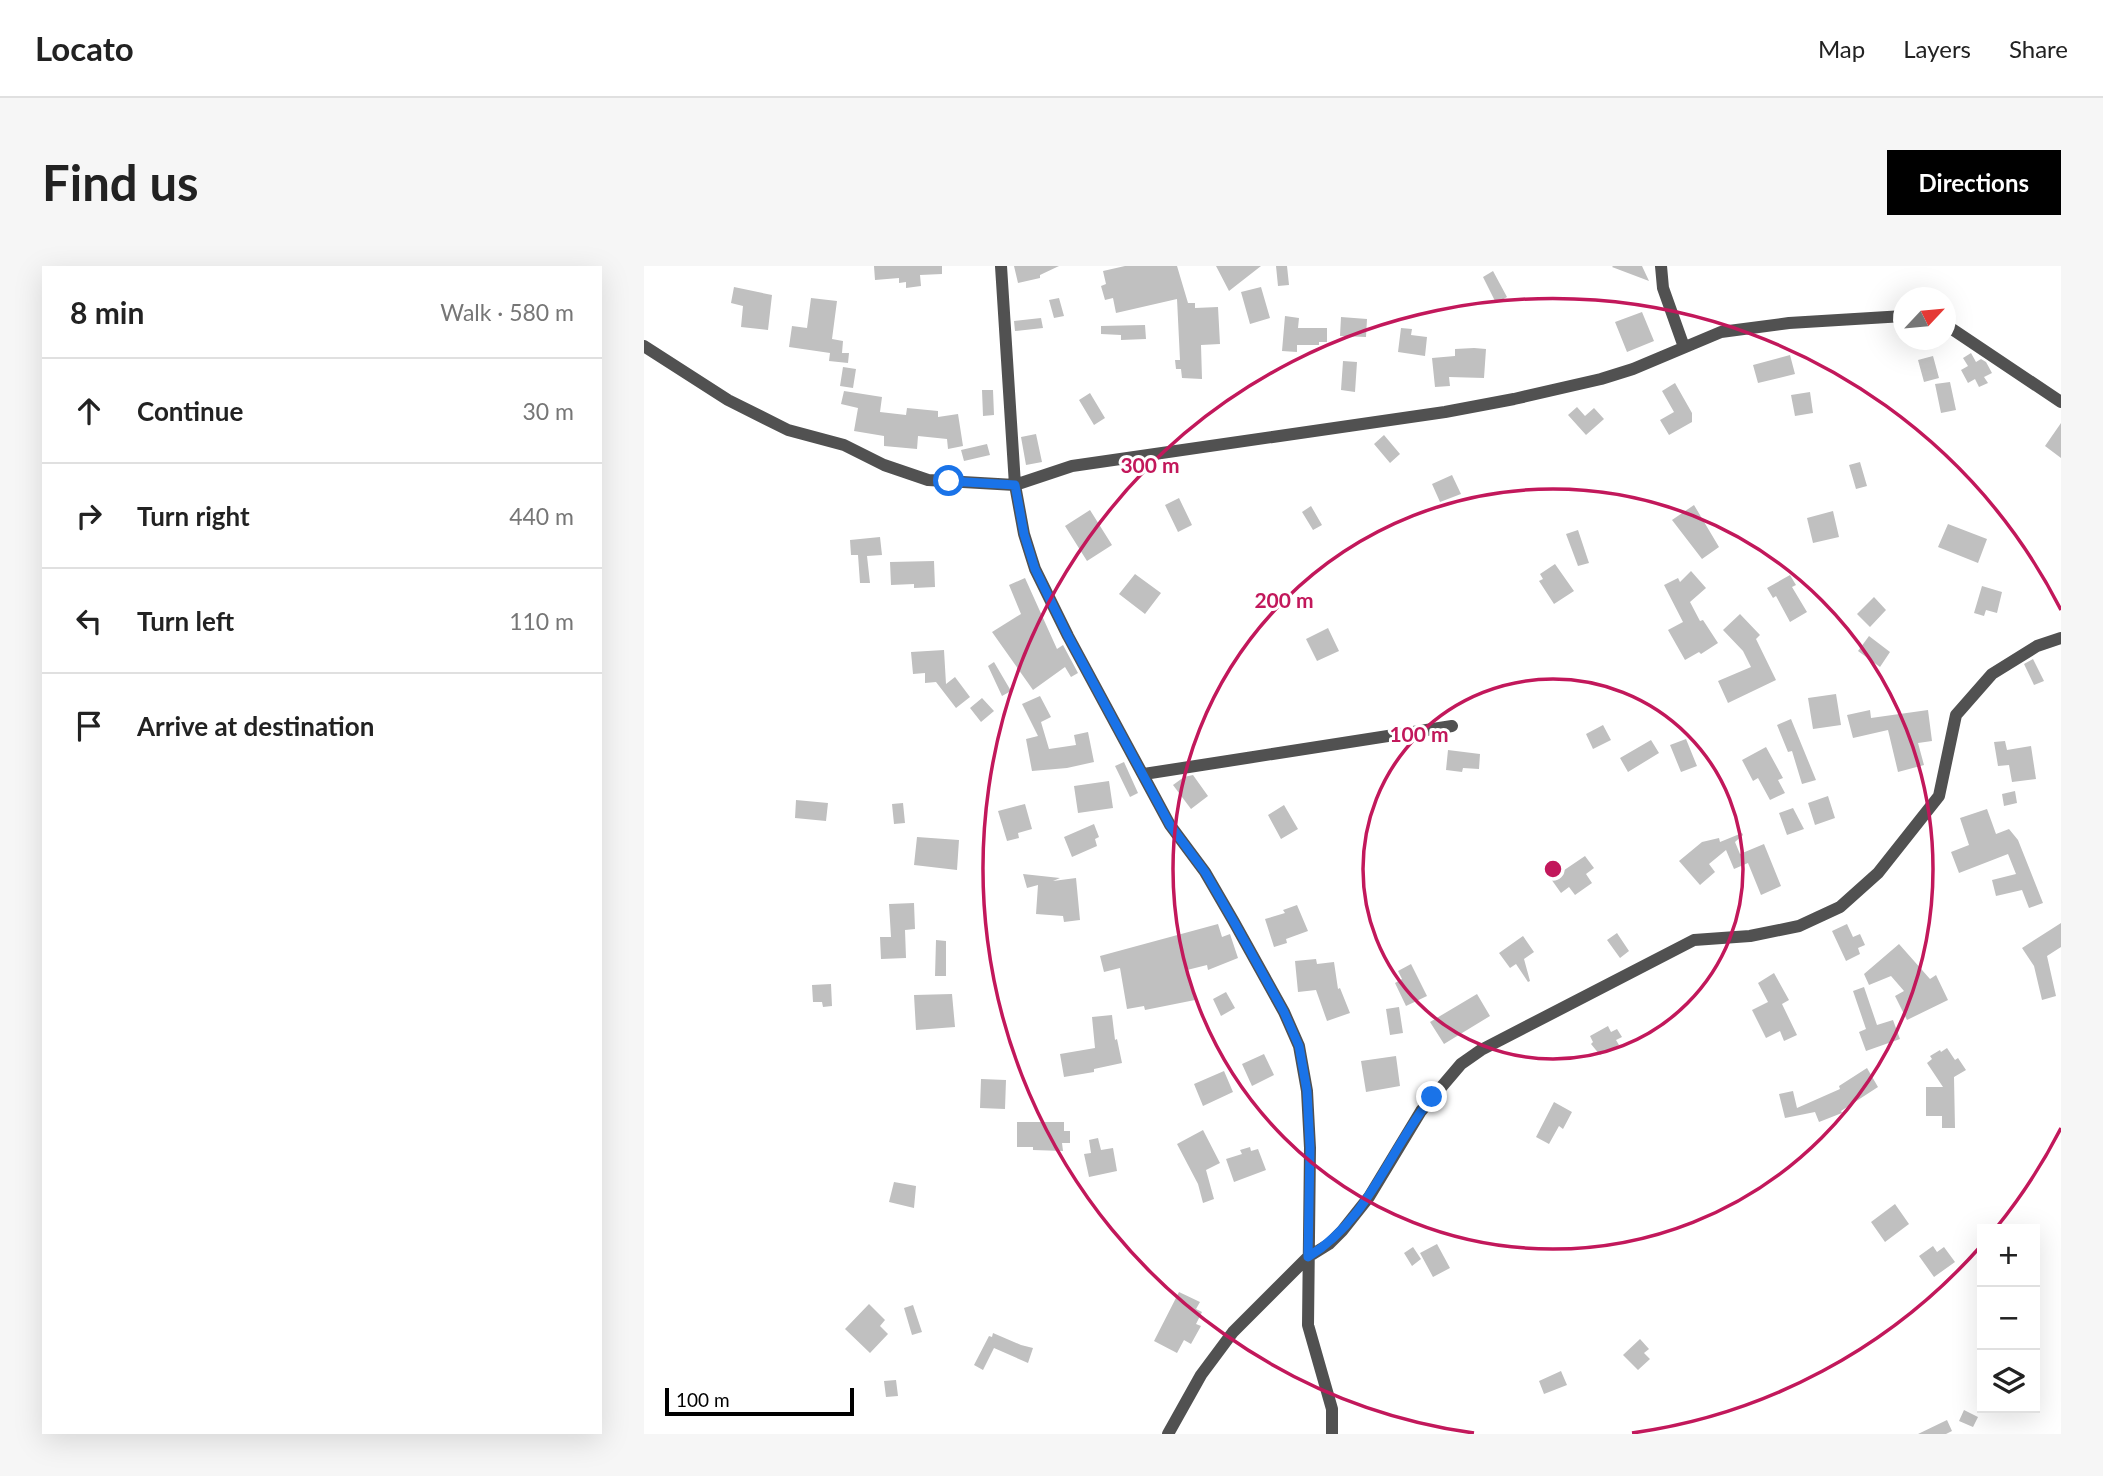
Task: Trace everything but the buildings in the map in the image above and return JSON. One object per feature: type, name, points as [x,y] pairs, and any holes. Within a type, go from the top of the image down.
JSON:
[{"type":"street","points":[[1001,266],[1007,393],[1015,485],[1024,534],[1035,569],[1170,825],[1205,872],[1229,912],[1284,1012],[1299,1046],[1307,1091],[1310,1148],[1308,1325],[1332,1409],[1332,1434]]},
{"type":"street","points":[[1661,266],[1663,288],[1684,347]]},
{"type":"street","points":[[644,346],[728,400],[788,430],[844,445],[884,466],[928,480],[1015,485],[1072,466],[1446,412],[1514,399],[1633,369],[1721,332],[1789,323],[1893,317]]},
{"type":"street","points":[[1956,332],[2061,402]]},
{"type":"street","points":[[1168,1434],[1201,1375],[1233,1332],[1308,1257],[1329,1244],[1342,1231],[1369,1196],[1421,1111],[1461,1064],[1481,1050],[1693,940],[1750,936],[1799,926],[1840,907],[1878,873],[1938,796],[1956,715],[1992,674],[2037,646],[2061,638]]},
{"type":"street","points":[[1143,774],[1452,726]]},
{"type":"route","points":[[949,481],[1015,485],[1024,534],[1035,569],[1068,636],[1170,825],[1205,872],[1284,1012],[1299,1046],[1307,1091],[1310,1148],[1308,1257],[1329,1244],[1342,1231],[1369,1196],[1432,1097]]}]
